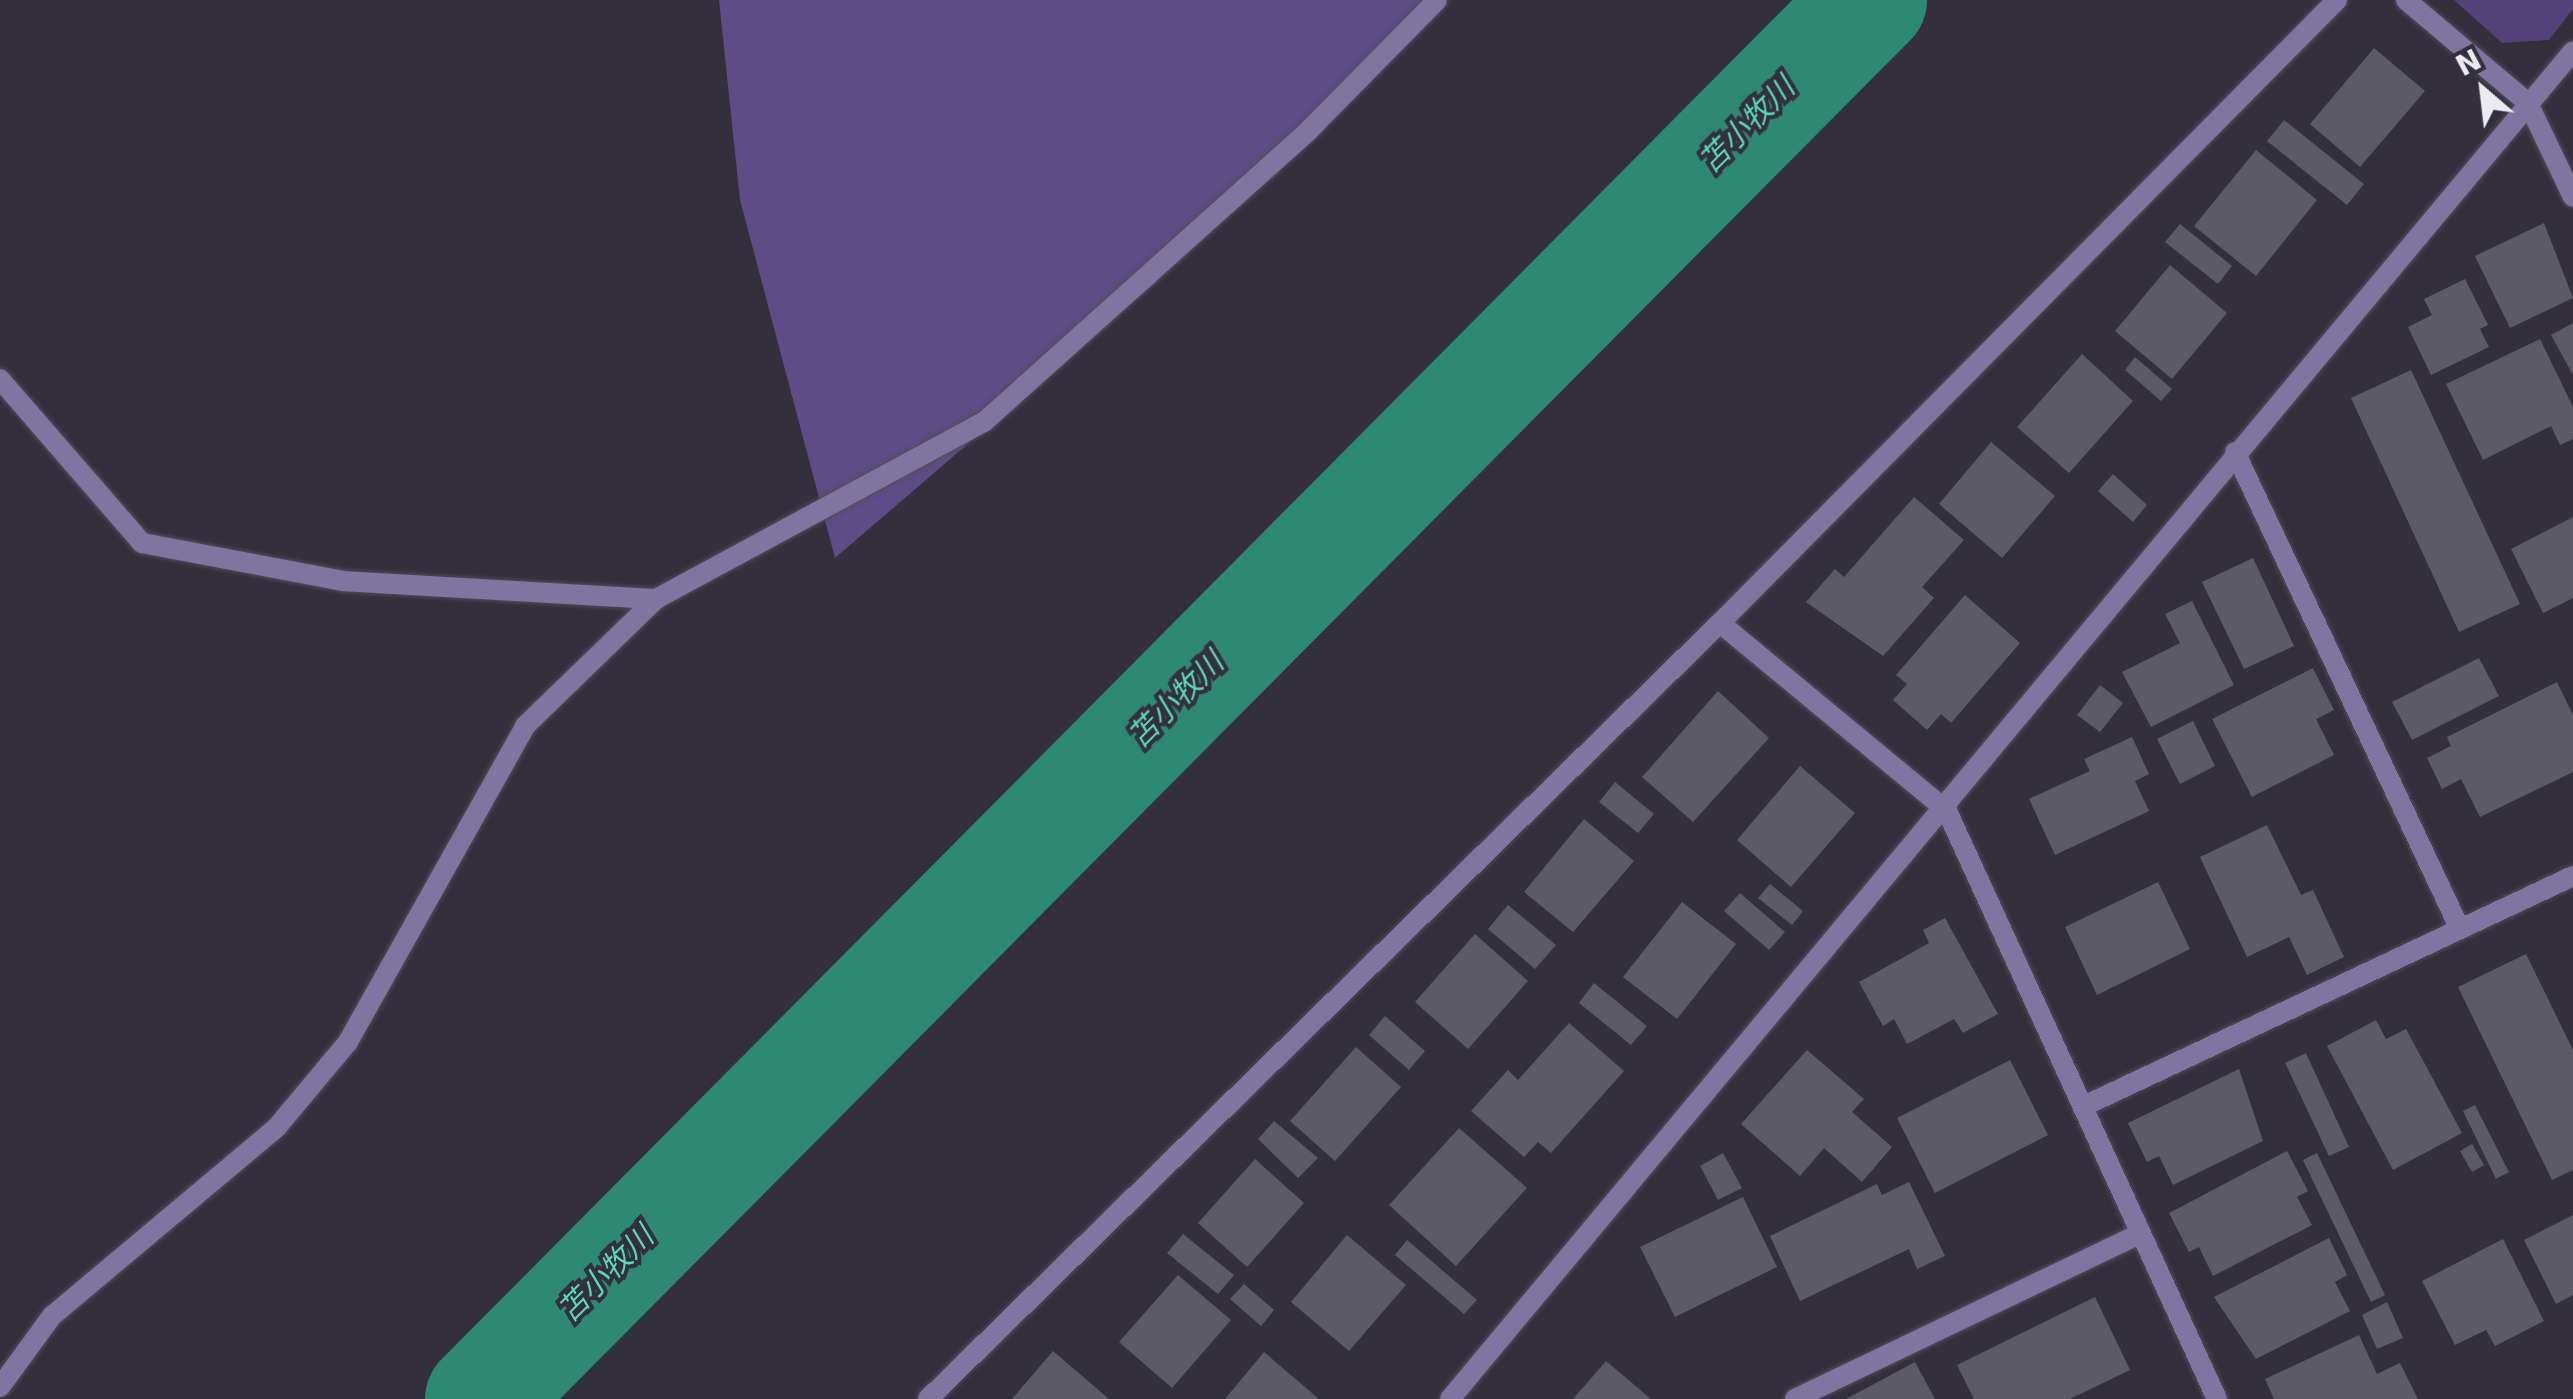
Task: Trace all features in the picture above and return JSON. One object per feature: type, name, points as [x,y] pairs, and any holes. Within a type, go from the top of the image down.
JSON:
[{"type":"street","points":[[0,1387],[52,1316],[277,1127],[348,1042],[525,726],[656,599],[984,422],[1309,130],[1437,0]]},
{"type":"street","points":[[928,1399],[1720,623],[2337,0]]},
{"type":"street","points":[[2406,0],[2528,103],[2573,198]]},
{"type":"street","points":[[1450,1399],[1947,812],[2235,452],[2573,51]]},
{"type":"street","points":[[0,379],[142,544],[343,582],[656,599]]},
{"type":"street","points":[[2235,452],[2460,929]]},
{"type":"street","points":[[1720,623],[1947,812],[2216,1399]]},
{"type":"street","points":[[2084,1106],[2573,876]]},
{"type":"street","points":[[1794,1399],[2140,1234]]},
{"type":"shaded area","points":[[719,0],[1431,0],[1154,284],[835,558],[740,200]]},
{"type":"shaded area","points":[[2454,0],[2573,0],[2573,9],[2549,40],[2502,43]]},
{"type":"building","points":[[2374,48],[2425,91],[2360,167],[2310,124]]},
{"type":"building","points":[[2284,120],[2364,184],[2347,205],[2267,141]]},
{"type":"building","points":[[2256,150],[2317,200],[2256,276],[2194,226]]},
{"type":"building","points":[[2544,223],[2573,298],[2510,328],[2475,256]]},
{"type":"building","points":[[2180,224],[2232,266],[2218,284],[2165,242]]},
{"type":"building","points":[[2170,265],[2227,313],[2172,379],[2115,331]]},
{"type":"building","points":[[2465,279],[2488,325],[2480,329],[2489,347],[2431,375],[2408,327],[2432,315],[2424,299]]},
{"type":"building","points":[[2573,323],[2573,375],[2551,335]]},
{"type":"building","points":[[2540,339],[2573,407],[2573,439],[2560,445],[2551,426],[2483,460],[2446,384]]},
{"type":"building","points":[[2082,354],[2133,401],[2069,473],[2017,427]]},
{"type":"building","points":[[2135,357],[2172,389],[2161,401],[2125,370]]},
{"type":"building","points":[[2411,370],[2520,604],[2459,632],[2351,398]]},
{"type":"building","points":[[1991,442],[2055,496],[2002,558],[1939,504]]},
{"type":"building","points":[[2113,474],[2147,505],[2133,522],[2098,491]]},
{"type":"building","points":[[1914,497],[1964,540],[1922,587],[1934,598],[1883,656],[1806,602],[1835,569],[1844,577]]},
{"type":"building","points":[[2573,517],[2573,598],[2543,613],[2511,549]]},
{"type":"building","points":[[2253,558],[2294,646],[2244,669],[2202,582]]},
{"type":"building","points":[[1965,595],[2020,643],[1951,723],[1941,714],[1927,730],[1893,700],[1907,684],[1896,675]]},
{"type":"building","points":[[2192,601],[2234,685],[2151,727],[2122,672],[2180,643],[2165,614]]},
{"type":"building","points":[[2479,658],[2499,696],[2412,740],[2392,702]]},
{"type":"building","points":[[2313,668],[2334,710],[2316,719],[2334,755],[2252,797],[2212,719]]},
{"type":"building","points":[[2557,682],[2573,715],[2573,772],[2480,817],[2461,779],[2442,789],[2427,758],[2451,746],[2447,737]]},
{"type":"building","points":[[2100,685],[2123,703],[2100,732],[2077,715]]},
{"type":"building","points":[[1718,691],[1769,738],[1693,822],[1642,777]]},
{"type":"building","points":[[2193,721],[2215,766],[2180,784],[2157,739]]},
{"type":"building","points":[[2132,737],[2149,774],[2135,781],[2149,811],[2055,855],[2029,799],[2090,771],[2084,759]]},
{"type":"building","points":[[1800,766],[1855,813],[1791,887],[1737,840]]},
{"type":"building","points":[[1615,782],[1654,814],[1638,833],[1599,802]]},
{"type":"building","points":[[1584,819],[1634,861],[1573,932],[1524,892]]},
{"type":"building","points":[[2267,825],[2301,895],[2313,890],[2344,957],[2307,975],[2289,937],[2247,957],[2200,857]]},
{"type":"building","points":[[2158,882],[2190,949],[2097,995],[2065,927]]},
{"type":"building","points":[[1770,884],[1803,911],[1792,925],[1758,898]]},
{"type":"building","points":[[1740,893],[1785,932],[1769,950],[1724,911]]},
{"type":"building","points":[[1682,902],[1736,944],[1677,1019],[1623,977]]},
{"type":"building","points":[[1508,905],[1556,945],[1535,969],[1488,929]]},
{"type":"building","points":[[1945,918],[1998,1014],[1963,1033],[1954,1019],[1907,1044],[1894,1019],[1883,1026],[1859,982],[1929,943],[1923,930]]},
{"type":"building","points":[[1475,934],[1528,981],[1468,1049],[1415,1002]]},
{"type":"building","points":[[2526,954],[2573,1050],[2573,1170],[2552,1180],[2458,987]]},
{"type":"building","points":[[1594,983],[1647,1026],[1631,1045],[1579,1003]]},
{"type":"building","points":[[1385,1016],[1425,1051],[1409,1070],[1369,1035]]},
{"type":"building","points":[[2376,1020],[2386,1039],[2406,1029],[2462,1133],[2393,1170],[2327,1046]]},
{"type":"building","points":[[1569,1023],[1624,1071],[1551,1153],[1538,1142],[1524,1157],[1471,1111],[1508,1070],[1518,1080]]},
{"type":"building","points":[[1356,1047],[1401,1087],[1335,1161],[1290,1121]]},
{"type":"building","points":[[1807,1050],[1864,1099],[1852,1112],[1892,1147],[1862,1182],[1824,1148],[1800,1176],[1741,1124]]},
{"type":"building","points":[[2306,1053],[2349,1147],[2329,1156],[2285,1063]]},
{"type":"building","points":[[2010,1060],[2048,1135],[1935,1193],[1897,1118]]},
{"type":"building","points":[[2239,1069],[2263,1141],[2173,1185],[2159,1156],[2147,1162],[2128,1123]]},
{"type":"building","points":[[2475,1105],[2509,1172],[2496,1179],[2463,1111]]},
{"type":"building","points":[[1274,1121],[1318,1158],[1298,1178],[1258,1139]]},
{"type":"building","points":[[1459,1128],[1527,1188],[1456,1266],[1389,1205]]},
{"type":"building","points":[[2472,1144],[2484,1165],[2472,1172],[2460,1151]]},
{"type":"building","points":[[2287,1151],[2308,1191],[2297,1197],[2312,1225],[2213,1276],[2199,1247],[2189,1252],[2169,1213]]},
{"type":"building","points":[[1723,1153],[1742,1188],[1718,1200],[1700,1166]]},
{"type":"building","points":[[2317,1153],[2385,1295],[2371,1302],[2303,1160]]},
{"type":"building","points":[[1255,1159],[1304,1203],[1247,1267],[1198,1223]]},
{"type":"building","points":[[1909,1182],[1945,1256],[1917,1269],[1909,1249],[1800,1301],[1770,1236],[1877,1184],[1882,1195]]},
{"type":"building","points":[[1743,1197],[1777,1267],[1675,1317],[1640,1247]]},
{"type":"building","points":[[2573,1215],[2573,1295],[2556,1304],[2524,1240]]},
{"type":"building","points":[[1183,1234],[1234,1275],[1218,1294],[1167,1253]]},
{"type":"building","points":[[1347,1235],[1406,1285],[1349,1351],[1291,1302]]},
{"type":"building","points":[[2329,1238],[2347,1275],[2335,1282],[2350,1311],[2256,1359],[2214,1297]]},
{"type":"building","points":[[2503,1239],[2544,1321],[2495,1346],[2486,1330],[2455,1345],[2422,1281]]},
{"type":"building","points":[[1407,1240],[1477,1300],[1464,1314],[1395,1255]]},
{"type":"building","points":[[1178,1275],[1231,1320],[1172,1388],[1119,1342]]},
{"type":"building","points":[[1244,1284],[1274,1310],[1261,1326],[1230,1299]]},
{"type":"building","points":[[2095,1297],[2130,1370],[2070,1399],[1974,1399],[1957,1365]]},
{"type":"building","points":[[2387,1302],[2403,1338],[2377,1349],[2362,1315]]},
{"type":"building","points":[[2359,1335],[2377,1374],[2400,1363],[2418,1399],[2274,1399],[2265,1379]]},
{"type":"building","points":[[1053,1351],[1109,1399],[1012,1399]]},
{"type":"building","points":[[1264,1352],[1319,1399],[1225,1399]]},
{"type":"building","points":[[1606,1361],[1651,1399],[1573,1399]]},
{"type":"building","points":[[1915,1362],[1935,1399],[1846,1399]]},
{"type":"waterway","name":"苫小牧川","points":[[481,1399],[1871,0]]}]
